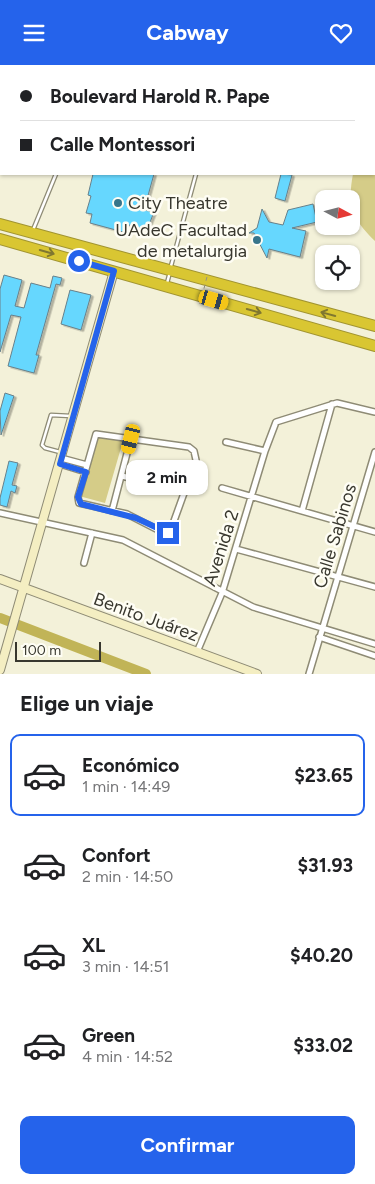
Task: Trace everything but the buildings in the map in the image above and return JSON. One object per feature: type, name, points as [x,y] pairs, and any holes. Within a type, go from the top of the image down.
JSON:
[{"type":"highway","points":[[0,224],[375,326]]},
{"type":"highway","points":[[0,239],[375,346]]},
{"type":"main road","points":[[0,670],[114,271]]},
{"type":"main road","name":"Benito Juárez","points":[[0,579],[23,592],[257,674]]},
{"type":"street","points":[[302,511],[332,404],[342,404],[375,412]]},
{"type":"street","name":"Avenida 2","points":[[196,652],[222,593],[265,451],[276,422],[332,404]]},
{"type":"street","points":[[100,433],[131,439],[188,447],[194,451],[196,460],[173,528],[168,533],[136,518],[79,503],[95,435],[100,433]]},
{"type":"street","points":[[112,511],[131,439]]},
{"type":"street","points":[[226,442],[265,451]]},
{"type":"street","name":"Calle Sabinos","points":[[309,674],[375,452]]},
{"type":"street","points":[[61,458],[87,465]]},
{"type":"street","points":[[61,458],[86,472]]},
{"type":"street","points":[[122,476],[185,492]]},
{"type":"street","points":[[222,488],[375,532]]},
{"type":"street","points":[[0,513],[129,543],[222,593],[270,613],[375,644]]},
{"type":"street","points":[[84,563],[92,533]]},
{"type":"street","points":[[236,549],[375,587]]},
{"type":"street","points":[[319,637],[375,656]]},
{"type":"lane","points":[[27,246],[56,175]]},
{"type":"lane","points":[[166,286],[196,175]]},
{"type":"lane","points":[[61,458],[42,445],[43,439],[52,415],[73,416]]},
{"type":"path","points":[[200,304],[208,273]]},
{"type":"shaded area","points":[[353,175],[375,175],[375,241],[360,224],[360,190],[351,190]]},
{"type":"shaded area","points":[[96,437],[123,441],[105,503],[79,496]]},
{"type":"waterway","points":[[0,618],[146,674]]},
{"type":"place","name":"City Theatre","points":[[118,203]]},
{"type":"place","name":"UAdeC Facultad de metalurgia","points":[[257,240]]},
{"type":"route","points":[[79,261],[114,271],[60,464],[86,472],[78,497],[79,503],[136,518],[162,532],[168,533]]}]
